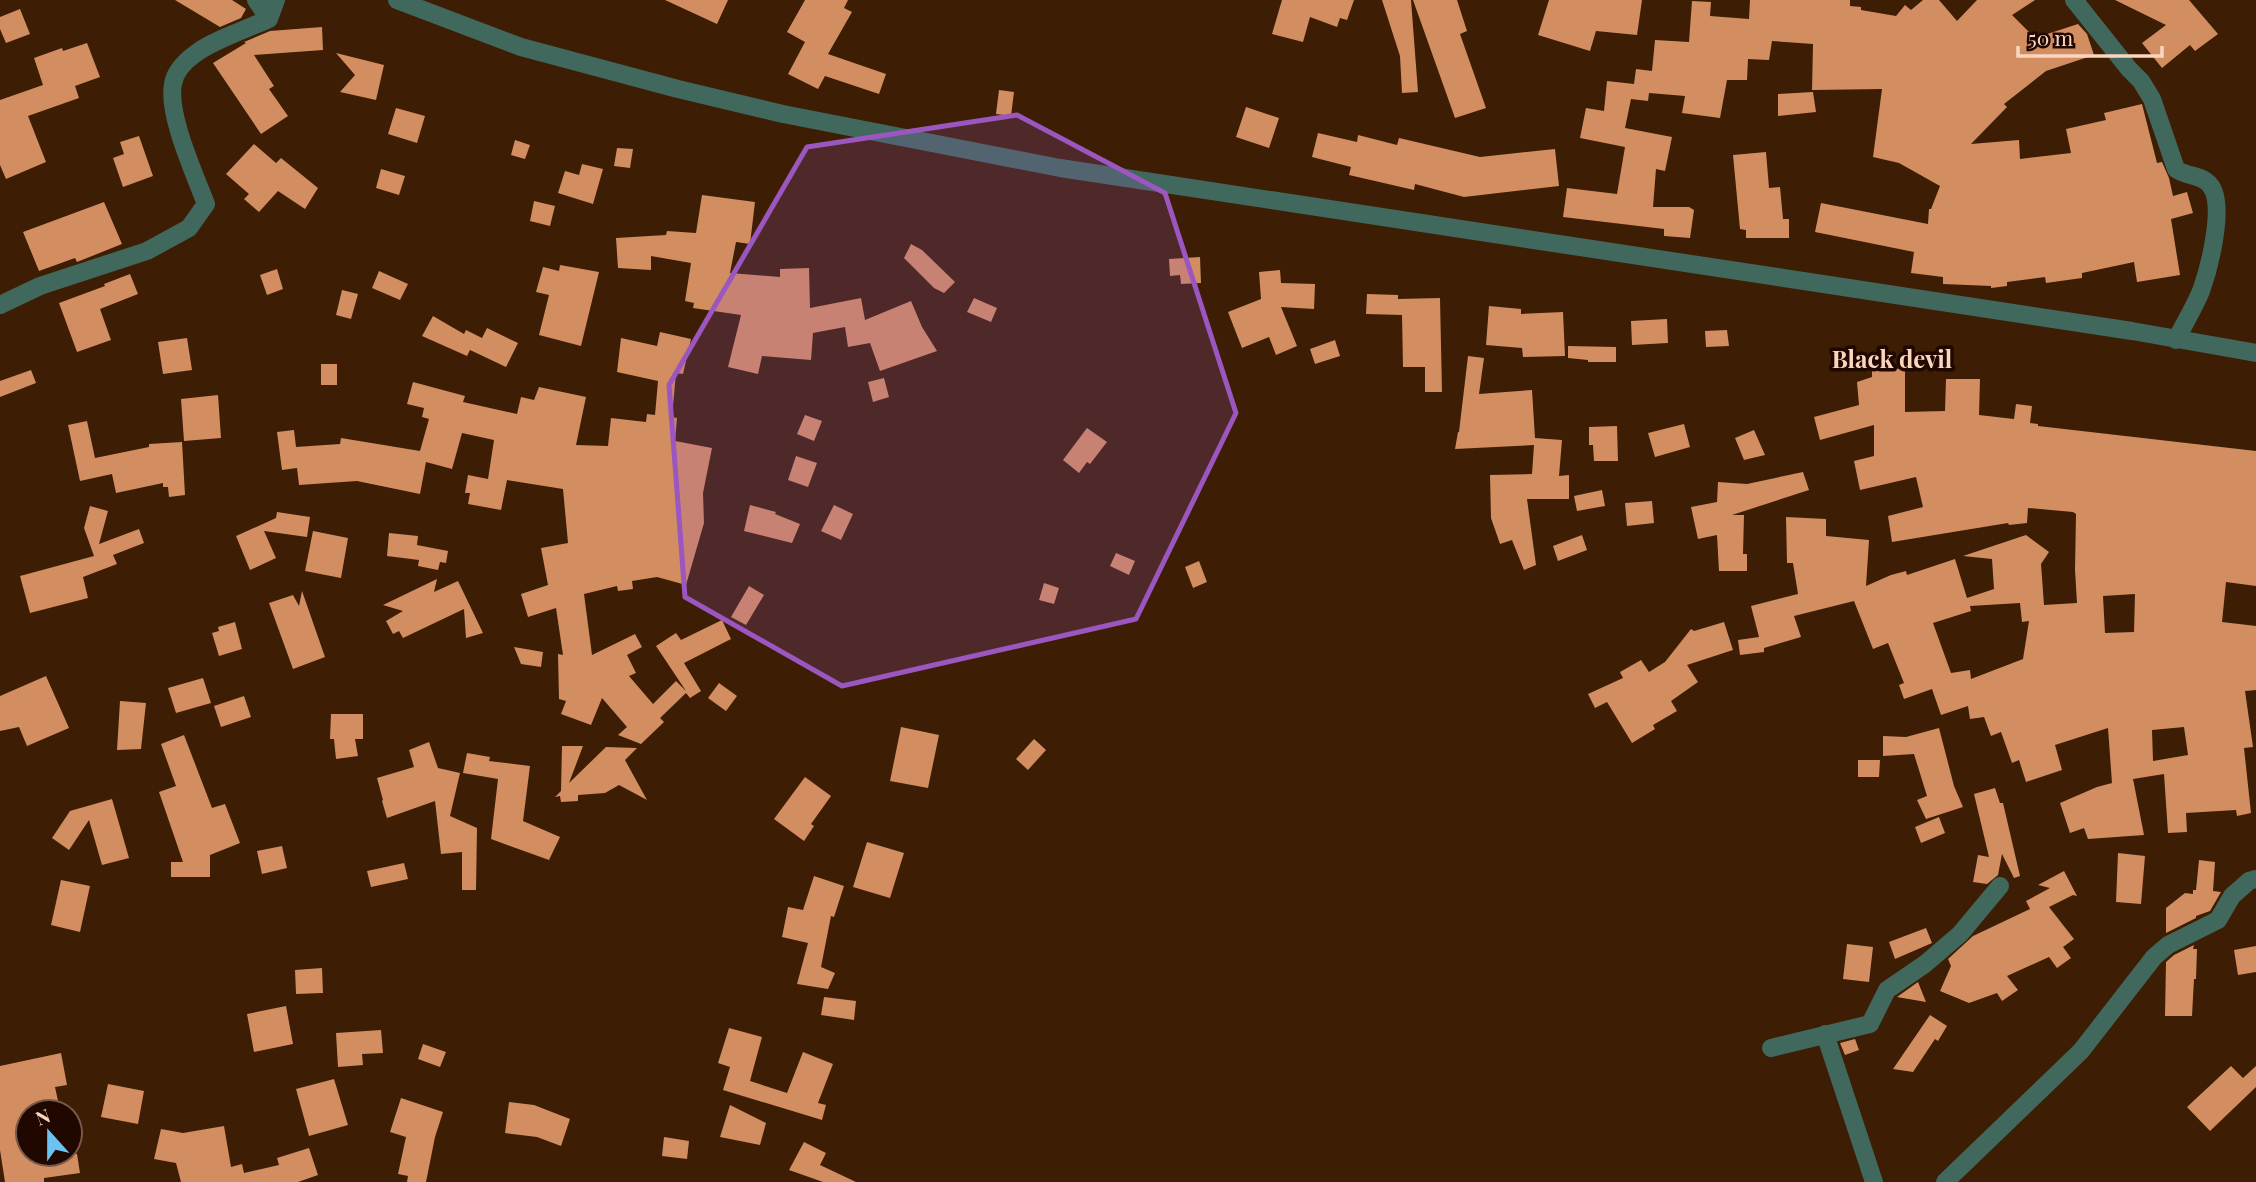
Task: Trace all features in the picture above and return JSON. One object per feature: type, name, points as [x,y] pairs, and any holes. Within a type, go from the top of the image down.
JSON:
[{"type":"street","points":[[256,0],[269,19]]},
{"type":"street","points":[[0,305],[40,286],[147,251],[189,228],[206,204],[181,136],[173,104],[173,84],[179,69],[195,53],[269,19],[276,0]]},
{"type":"street","points":[[397,0],[521,47],[630,77],[783,114],[987,155],[1086,173],[2132,331],[2256,353]]},
{"type":"street","points":[[2074,0],[2141,81],[2152,99],[2176,169],[2182,174],[2203,179],[2214,193],[2216,219],[2209,268],[2200,294],[2176,340]]},
{"type":"street","points":[[1945,1182],[2081,1051],[2154,957],[2168,945],[2218,920],[2232,896],[2249,880],[2256,879]]},
{"type":"street","points":[[1771,1048],[1870,1024],[1886,990],[1925,964],[1961,934],[2000,886]]},
{"type":"street","points":[[1825,1034],[1874,1182]]},
{"type":"highlighted area","points":[[1017,115],[1165,193],[1236,413],[1136,619],[842,686],[685,597],[669,385],[807,147]]},
{"type":"building","points":[[175,0],[232,0],[246,9],[241,18],[220,27]]},
{"type":"building","points":[[665,0],[728,0],[717,24]]},
{"type":"building","points":[[805,0],[848,0],[844,8],[852,12],[828,54],[886,74],[879,94],[825,76],[818,89],[788,74],[805,42],[787,32]]},
{"type":"building","points":[[1282,0],[1354,0],[1347,20],[1340,18],[1337,27],[1310,17],[1303,42],[1272,34]]},
{"type":"building","points":[[1382,0],[1411,0],[1418,92],[1402,93],[1400,56]]},
{"type":"building","points":[[1413,0],[1457,0],[1467,31],[1460,34],[1486,108],[1455,118]]},
{"type":"building","points":[[1549,0],[1642,0],[1637,35],[1596,31],[1590,51],[1538,35]]},
{"type":"building","points":[[1750,0],[1850,0],[1850,6],[1861,7],[1861,10],[1896,16],[1905,5],[1911,10],[1923,0],[1939,0],[1957,21],[1977,0],[2035,0],[2012,15],[2035,38],[2078,24],[2087,34],[2094,55],[2046,71],[2004,104],[2007,107],[1971,144],[2019,140],[2020,159],[2071,153],[2066,129],[2106,120],[2104,113],[2142,104],[2157,163],[2162,162],[2173,196],[2187,192],[2193,213],[2171,219],[2180,275],[2137,282],[2134,262],[2082,273],[2082,278],[2046,283],[2045,277],[2007,282],[2007,286],[1991,288],[1943,284],[1943,277],[1911,273],[1914,252],[1815,232],[1821,203],[1928,224],[1929,209],[1940,186],[1899,163],[1873,157],[1882,89],[1812,90],[1813,44],[1772,41],[1769,60],[1748,59],[1747,80],[1727,80],[1720,118],[1682,113],[1685,96],[1649,93],[1648,101],[1631,99],[1625,128],[1672,137],[1665,171],[1656,169],[1653,207],[1689,207],[1694,210],[1690,238],[1664,236],[1664,229],[1563,217],[1567,188],[1617,194],[1625,147],[1580,138],[1586,108],[1604,111],[1607,81],[1634,84],[1636,69],[1652,71],[1655,40],[1689,42],[1692,1],[1711,2],[1710,16],[1749,19]]},
{"type":"building","points":[[2115,0],[2189,0],[2218,34],[2195,51],[2190,45],[2162,68],[2142,43],[2166,25]]},
{"type":"building","points":[[20,9],[30,34],[6,43],[0,29],[0,17]]},
{"type":"building","points":[[322,27],[323,50],[254,55],[274,86],[269,89],[288,116],[261,134],[213,63],[246,43],[244,42],[270,31]]},
{"type":"building","points":[[87,43],[100,77],[75,86],[79,98],[28,116],[46,162],[6,179],[0,165],[0,100],[43,85],[34,58]]},
{"type":"building","points":[[336,53],[384,65],[376,100],[340,92],[355,75]]},
{"type":"building","points":[[999,90],[1014,92],[1011,116],[996,114]]},
{"type":"building","points":[[1813,92],[1816,112],[1778,116],[1778,94]]},
{"type":"building","points":[[1246,107],[1279,118],[1269,148],[1236,137]]},
{"type":"building","points":[[396,108],[425,116],[417,143],[388,134]]},
{"type":"building","points":[[1318,133],[1357,142],[1358,135],[1397,145],[1399,138],[1480,157],[1555,149],[1559,186],[1464,197],[1415,184],[1414,190],[1349,175],[1351,167],[1312,157]]},
{"type":"building","points":[[139,136],[153,176],[123,187],[113,158],[124,154],[120,142]]},
{"type":"building","points":[[515,140],[530,145],[525,159],[511,155]]},
{"type":"building","points":[[254,144],[276,163],[281,158],[318,188],[305,209],[278,191],[259,212],[244,199],[249,194],[226,174]]},
{"type":"building","points":[[617,148],[633,149],[630,168],[614,166]]},
{"type":"building","points":[[1766,152],[1769,188],[1780,187],[1783,219],[1789,219],[1789,238],[1746,238],[1746,230],[1740,229],[1733,155]]},
{"type":"building","points":[[582,164],[603,169],[593,204],[558,193],[565,171],[579,175]]},
{"type":"building","points":[[381,169],[405,176],[399,195],[376,188]]},
{"type":"building","points":[[702,195],[755,202],[750,244],[736,242],[730,273],[780,277],[780,269],[809,268],[810,308],[861,298],[865,320],[911,301],[922,327],[937,351],[880,371],[870,343],[848,347],[845,327],[813,333],[811,360],[762,356],[758,374],[728,367],[741,315],[693,308],[694,303],[685,301],[691,263],[651,256],[651,270],[618,268],[616,238],[666,235],[667,231],[696,233]]},
{"type":"building","points":[[534,201],[555,206],[550,226],[530,221]]},
{"type":"building","points":[[104,202],[122,244],[77,262],[75,258],[39,271],[23,232]]},
{"type":"building","points":[[911,244],[922,250],[955,282],[944,293],[934,288],[904,258]]},
{"type":"building","points":[[1200,257],[1201,283],[1181,284],[1180,275],[1170,276],[1169,259]]},
{"type":"building","points":[[560,265],[599,272],[581,346],[539,335],[549,295],[536,292],[543,267],[559,271]]},
{"type":"building","points":[[277,269],[283,289],[267,295],[260,275]]},
{"type":"building","points":[[1280,270],[1281,283],[1315,284],[1314,309],[1281,307],[1297,346],[1276,355],[1269,337],[1242,348],[1228,312],[1261,299],[1259,272]]},
{"type":"building","points":[[379,271],[408,284],[400,300],[372,288]]},
{"type":"building","points":[[130,274],[138,294],[100,309],[111,340],[77,352],[59,303]]},
{"type":"building","points":[[342,290],[358,294],[351,319],[336,315]]},
{"type":"building","points":[[1367,294],[1398,295],[1398,299],[1440,298],[1442,392],[1425,392],[1425,367],[1403,367],[1402,315],[1366,314]]},
{"type":"building","points":[[974,298],[997,308],[991,322],[967,312]]},
{"type":"building","points":[[1489,306],[1521,309],[1521,314],[1563,312],[1565,356],[1523,357],[1522,348],[1486,345]]},
{"type":"building","points":[[433,316],[464,334],[466,330],[482,338],[487,328],[518,343],[506,367],[470,350],[467,356],[422,336]]},
{"type":"building","points":[[1667,319],[1668,343],[1632,345],[1631,321]]},
{"type":"building","points":[[1727,330],[1729,346],[1706,347],[1705,331]]},
{"type":"building","points":[[660,332],[691,339],[683,374],[676,373],[672,417],[677,418],[675,441],[712,448],[703,493],[704,523],[686,585],[657,577],[632,581],[633,589],[618,591],[617,586],[584,594],[592,655],[635,634],[642,647],[627,655],[636,673],[629,676],[653,704],[676,681],[686,691],[656,646],[676,633],[681,640],[722,620],[731,639],[684,663],[701,691],[690,698],[686,693],[660,718],[664,722],[641,744],[618,735],[627,727],[602,698],[591,725],[561,714],[566,701],[559,699],[558,654],[563,655],[556,608],[528,617],[521,594],[548,585],[541,548],[568,543],[563,489],[507,480],[501,510],[468,504],[470,493],[465,493],[468,475],[488,479],[494,440],[462,433],[452,469],[426,462],[420,494],[357,481],[299,485],[297,468],[282,470],[277,432],[294,430],[296,447],[340,444],[341,438],[420,451],[429,419],[422,417],[424,408],[407,404],[413,382],[465,396],[463,402],[517,414],[521,397],[534,400],[539,387],[586,397],[576,445],[608,446],[611,418],[646,422],[647,414],[655,415],[658,381],[617,372],[621,338],[657,346]]},
{"type":"building","points":[[187,338],[192,370],[163,374],[158,342]]},
{"type":"building","points":[[1335,340],[1340,356],[1315,364],[1310,349]]},
{"type":"building","points":[[1568,346],[1616,347],[1616,362],[1588,362],[1568,358]]},
{"type":"building","points":[[1468,356],[1484,358],[1479,394],[1532,390],[1535,438],[1562,440],[1559,476],[1569,475],[1569,499],[1527,499],[1536,565],[1524,570],[1512,540],[1500,544],[1491,518],[1490,475],[1532,474],[1534,445],[1455,449]]},
{"type":"building","points":[[321,364],[337,364],[337,385],[321,385]]},
{"type":"building","points":[[1872,368],[1905,369],[1905,412],[1945,411],[1946,379],[1980,379],[1979,415],[2014,419],[2016,404],[2032,406],[2030,423],[2038,426],[2256,451],[2256,586],[2226,582],[2222,622],[2256,626],[2256,690],[2245,691],[2253,747],[2244,748],[2251,813],[2237,816],[2236,810],[2186,813],[2187,832],[2168,833],[2164,774],[2133,779],[2144,835],[2088,839],[2084,828],[2070,833],[2060,803],[2112,783],[2108,728],[2055,745],[2062,770],[2026,782],[2019,760],[2012,763],[2001,732],[1991,736],[1984,717],[1970,719],[1968,706],[1941,715],[1932,689],[1904,699],[1899,685],[1904,683],[1888,643],[1873,649],[1854,601],[1794,616],[1801,637],[1764,648],[1764,652],[1740,655],[1738,640],[1759,637],[1751,606],[1798,594],[1793,563],[1787,563],[1786,517],[1826,519],[1826,536],[1869,540],[1866,586],[1891,575],[1906,571],[1907,575],[1955,559],[1967,598],[1994,589],[1992,559],[1963,556],[2026,535],[2049,552],[2041,564],[2044,605],[2077,603],[2076,514],[2073,512],[2028,508],[2027,523],[2008,523],[1892,542],[1888,516],[1923,507],[1916,477],[1860,490],[1854,461],[1874,456],[1874,425],[1820,440],[1814,417],[1859,405],[1857,382],[1872,377]],"holes":[[[2135,594],[2134,632],[2105,633],[2103,596]],[[2020,603],[2022,622],[2029,621],[2023,659],[1971,679],[1970,670],[1951,673],[1933,623],[1971,611],[1970,606]],[[2184,727],[2188,755],[2153,761],[2152,730]]]},
{"type":"building","points":[[31,370],[36,383],[0,397],[0,381]]},
{"type":"building","points":[[884,378],[889,397],[873,402],[868,382]]},
{"type":"building","points":[[218,395],[221,438],[184,441],[181,399]]},
{"type":"building","points":[[805,415],[822,421],[814,441],[797,434]]},
{"type":"building","points":[[87,421],[95,458],[149,447],[149,444],[182,442],[185,495],[169,497],[168,487],[163,487],[163,483],[116,493],[112,474],[80,481],[68,425]]},
{"type":"building","points":[[1684,424],[1690,447],[1655,457],[1648,433]]},
{"type":"building","points":[[1617,426],[1618,461],[1594,461],[1593,445],[1589,445],[1589,427]]},
{"type":"building","points":[[1087,428],[1107,442],[1090,464],[1087,462],[1079,473],[1063,460]]},
{"type":"building","points":[[1754,430],[1765,455],[1744,460],[1735,438]]},
{"type":"building","points":[[796,456],[817,463],[808,487],[788,480]]},
{"type":"building","points":[[1803,472],[1809,490],[1732,515],[1744,515],[1743,554],[1747,554],[1747,571],[1719,571],[1717,535],[1698,539],[1691,507],[1717,502],[1718,482],[1747,484]]},
{"type":"building","points":[[1602,490],[1605,506],[1577,511],[1574,496]]},
{"type":"building","points":[[1652,501],[1654,523],[1627,526],[1625,503]]},
{"type":"building","points":[[750,505],[776,512],[775,514],[800,524],[792,543],[744,531]]},
{"type":"building","points":[[834,505],[853,514],[841,540],[821,531]]},
{"type":"building","points":[[90,506],[108,511],[99,544],[139,529],[144,543],[113,555],[117,564],[83,577],[88,598],[30,613],[20,576],[94,556],[84,528]]},
{"type":"building","points":[[277,512],[310,517],[307,537],[264,531],[276,558],[250,570],[236,536],[276,518]]},
{"type":"building","points":[[313,531],[348,538],[341,578],[305,571]]},
{"type":"building","points":[[389,533],[418,536],[417,545],[448,551],[446,563],[440,562],[438,570],[418,566],[419,560],[387,556]]},
{"type":"building","points":[[1582,535],[1587,550],[1558,561],[1553,546]]},
{"type":"building","points":[[1116,553],[1135,561],[1129,575],[1110,566]]},
{"type":"building","points":[[1199,561],[1207,582],[1193,588],[1185,567]]},
{"type":"building","points":[[437,579],[434,592],[458,581],[483,633],[466,638],[464,609],[403,638],[399,631],[393,634],[386,621],[403,611],[383,605]]},
{"type":"building","points":[[1044,583],[1059,588],[1054,604],[1039,600]]},
{"type":"building","points":[[749,586],[764,595],[746,625],[731,617]]},
{"type":"building","points":[[302,591],[325,657],[293,669],[269,603],[293,595],[299,606]]},
{"type":"building","points":[[235,622],[242,649],[219,656],[212,633],[219,631],[218,627]]},
{"type":"building","points":[[1724,622],[1733,650],[1687,665],[1698,682],[1671,701],[1677,711],[1653,725],[1655,729],[1632,743],[1607,702],[1595,708],[1588,694],[1623,678],[1620,672],[1641,660],[1649,672],[1665,662],[1691,629],[1694,631]]},
{"type":"building","points":[[514,647],[543,652],[541,667],[521,664]]},
{"type":"building","points":[[46,676],[69,728],[27,746],[19,727],[0,731],[0,696]]},
{"type":"building","points":[[203,678],[211,703],[176,713],[168,688]]},
{"type":"building","points":[[719,683],[737,696],[726,711],[708,698]]},
{"type":"building","points":[[244,696],[251,717],[221,727],[214,706]]},
{"type":"building","points":[[120,701],[146,703],[141,749],[117,750]]},
{"type":"building","points":[[331,714],[363,714],[363,739],[355,739],[358,756],[336,759],[334,739],[330,739]]},
{"type":"building","points":[[901,727],[939,735],[928,788],[890,781]]},
{"type":"building","points":[[1939,728],[1954,786],[1963,807],[1926,819],[1917,800],[1927,796],[1914,754],[1883,756],[1883,736],[1906,737]]},
{"type":"building","points":[[184,735],[212,808],[225,804],[240,843],[210,855],[210,877],[171,877],[171,862],[183,862],[159,792],[176,786],[161,744]]},
{"type":"building","points":[[1034,739],[1046,750],[1028,770],[1016,759]]},
{"type":"building","points":[[429,742],[438,768],[460,773],[450,816],[477,828],[476,890],[462,890],[462,852],[441,854],[435,801],[387,818],[377,778],[414,767],[409,750]]},
{"type":"building","points":[[562,746],[583,746],[569,783],[606,747],[637,748],[625,760],[647,800],[619,785],[605,793],[578,795],[578,801],[561,802],[560,796],[555,797],[561,791]]},
{"type":"building","points":[[467,753],[490,757],[489,761],[530,766],[523,821],[560,837],[549,860],[491,839],[498,779],[463,773]]},
{"type":"building","points":[[1858,760],[1880,760],[1879,777],[1858,777]]},
{"type":"building","points":[[805,777],[831,796],[811,824],[814,826],[804,841],[774,819]]},
{"type":"building","points":[[1995,788],[2000,803],[2003,803],[2020,876],[2014,878],[2002,854],[1998,875],[1987,884],[1973,882],[1978,855],[1989,857],[1974,794]]},
{"type":"building","points":[[112,799],[129,858],[102,865],[89,820],[69,850],[52,838],[70,811]]},
{"type":"building","points":[[1939,817],[1945,833],[1921,843],[1915,827]]},
{"type":"building","points":[[867,842],[904,853],[890,898],[853,887]]},
{"type":"building","points":[[282,846],[287,868],[262,874],[257,851]]},
{"type":"building","points":[[2118,853],[2145,856],[2141,904],[2116,902]]},
{"type":"building","points":[[2199,860],[2215,862],[2213,891],[2221,892],[2210,911],[2166,933],[2166,908],[2185,893],[2193,894],[2193,890],[2196,890]]},
{"type":"building","points":[[404,863],[408,879],[371,887],[367,871]]},
{"type":"building","points":[[2064,871],[2077,896],[2073,895],[2049,907],[2074,939],[2063,947],[2071,958],[2057,968],[2049,957],[2007,976],[2018,990],[2002,1001],[1997,993],[1969,1003],[1940,991],[1951,966],[1948,959],[1973,936],[2030,909],[2026,901],[2050,888],[2038,885]]},
{"type":"building","points":[[814,876],[844,886],[834,917],[831,916],[821,967],[835,973],[828,989],[797,984],[808,943],[782,937],[788,907],[803,910]]},
{"type":"building","points":[[61,880],[90,886],[80,932],[51,925]]},
{"type":"building","points":[[1926,928],[1932,943],[1895,959],[1889,942]]},
{"type":"building","points":[[1847,944],[1873,947],[1869,982],[1843,979]]},
{"type":"building","points":[[2194,945],[2193,949],[2197,949],[2192,1016],[2165,1016],[2166,962]]},
{"type":"building","points":[[2256,946],[2256,972],[2238,975],[2234,950]]},
{"type":"building","points":[[322,968],[323,993],[296,994],[295,970]]},
{"type":"building","points":[[1918,982],[1926,1002],[1897,997]]},
{"type":"building","points":[[824,997],[856,1001],[854,1020],[821,1015]]},
{"type":"building","points":[[286,1006],[293,1044],[254,1052],[247,1014]]},
{"type":"building","points":[[1930,1015],[1947,1026],[1938,1041],[1935,1039],[1913,1072],[1893,1069]]},
{"type":"building","points":[[729,1028],[762,1037],[750,1081],[787,1093],[803,1052],[833,1064],[818,1103],[826,1105],[822,1120],[723,1090],[730,1067],[718,1063]]},
{"type":"building","points":[[381,1030],[383,1053],[362,1054],[363,1065],[338,1067],[336,1033]]},
{"type":"building","points":[[1855,1039],[1859,1050],[1845,1055],[1840,1043]]},
{"type":"building","points":[[423,1044],[446,1052],[440,1067],[418,1059]]},
{"type":"building","points":[[61,1053],[67,1085],[55,1087],[57,1098],[14,1098],[14,1168],[79,1168],[80,1173],[44,1178],[44,1182],[5,1182],[0,1150],[0,1066]]},
{"type":"building","points":[[2231,1066],[2243,1078],[2256,1066],[2256,1087],[2210,1131],[2187,1107]]},
{"type":"building","points":[[334,1079],[348,1125],[309,1136],[296,1089]]},
{"type":"building","points":[[108,1084],[144,1091],[138,1124],[101,1117]]},
{"type":"building","points":[[401,1098],[443,1112],[426,1182],[407,1182],[408,1176],[398,1174],[406,1137],[390,1132]]},
{"type":"building","points":[[509,1102],[534,1105],[570,1119],[561,1146],[537,1137],[505,1133]]},
{"type":"building","points":[[730,1105],[766,1123],[760,1145],[720,1137]]},
{"type":"building","points":[[224,1126],[231,1167],[242,1164],[244,1173],[279,1165],[277,1158],[309,1148],[318,1175],[298,1182],[181,1182],[176,1163],[154,1159],[161,1129],[183,1133]]},
{"type":"building","points":[[664,1137],[689,1141],[687,1159],[662,1156]]},
{"type":"building","points":[[804,1142],[826,1153],[820,1165],[856,1182],[823,1182],[789,1170]]},
{"type":"district","name":"Black devil","points":[[1892,360]]}]
